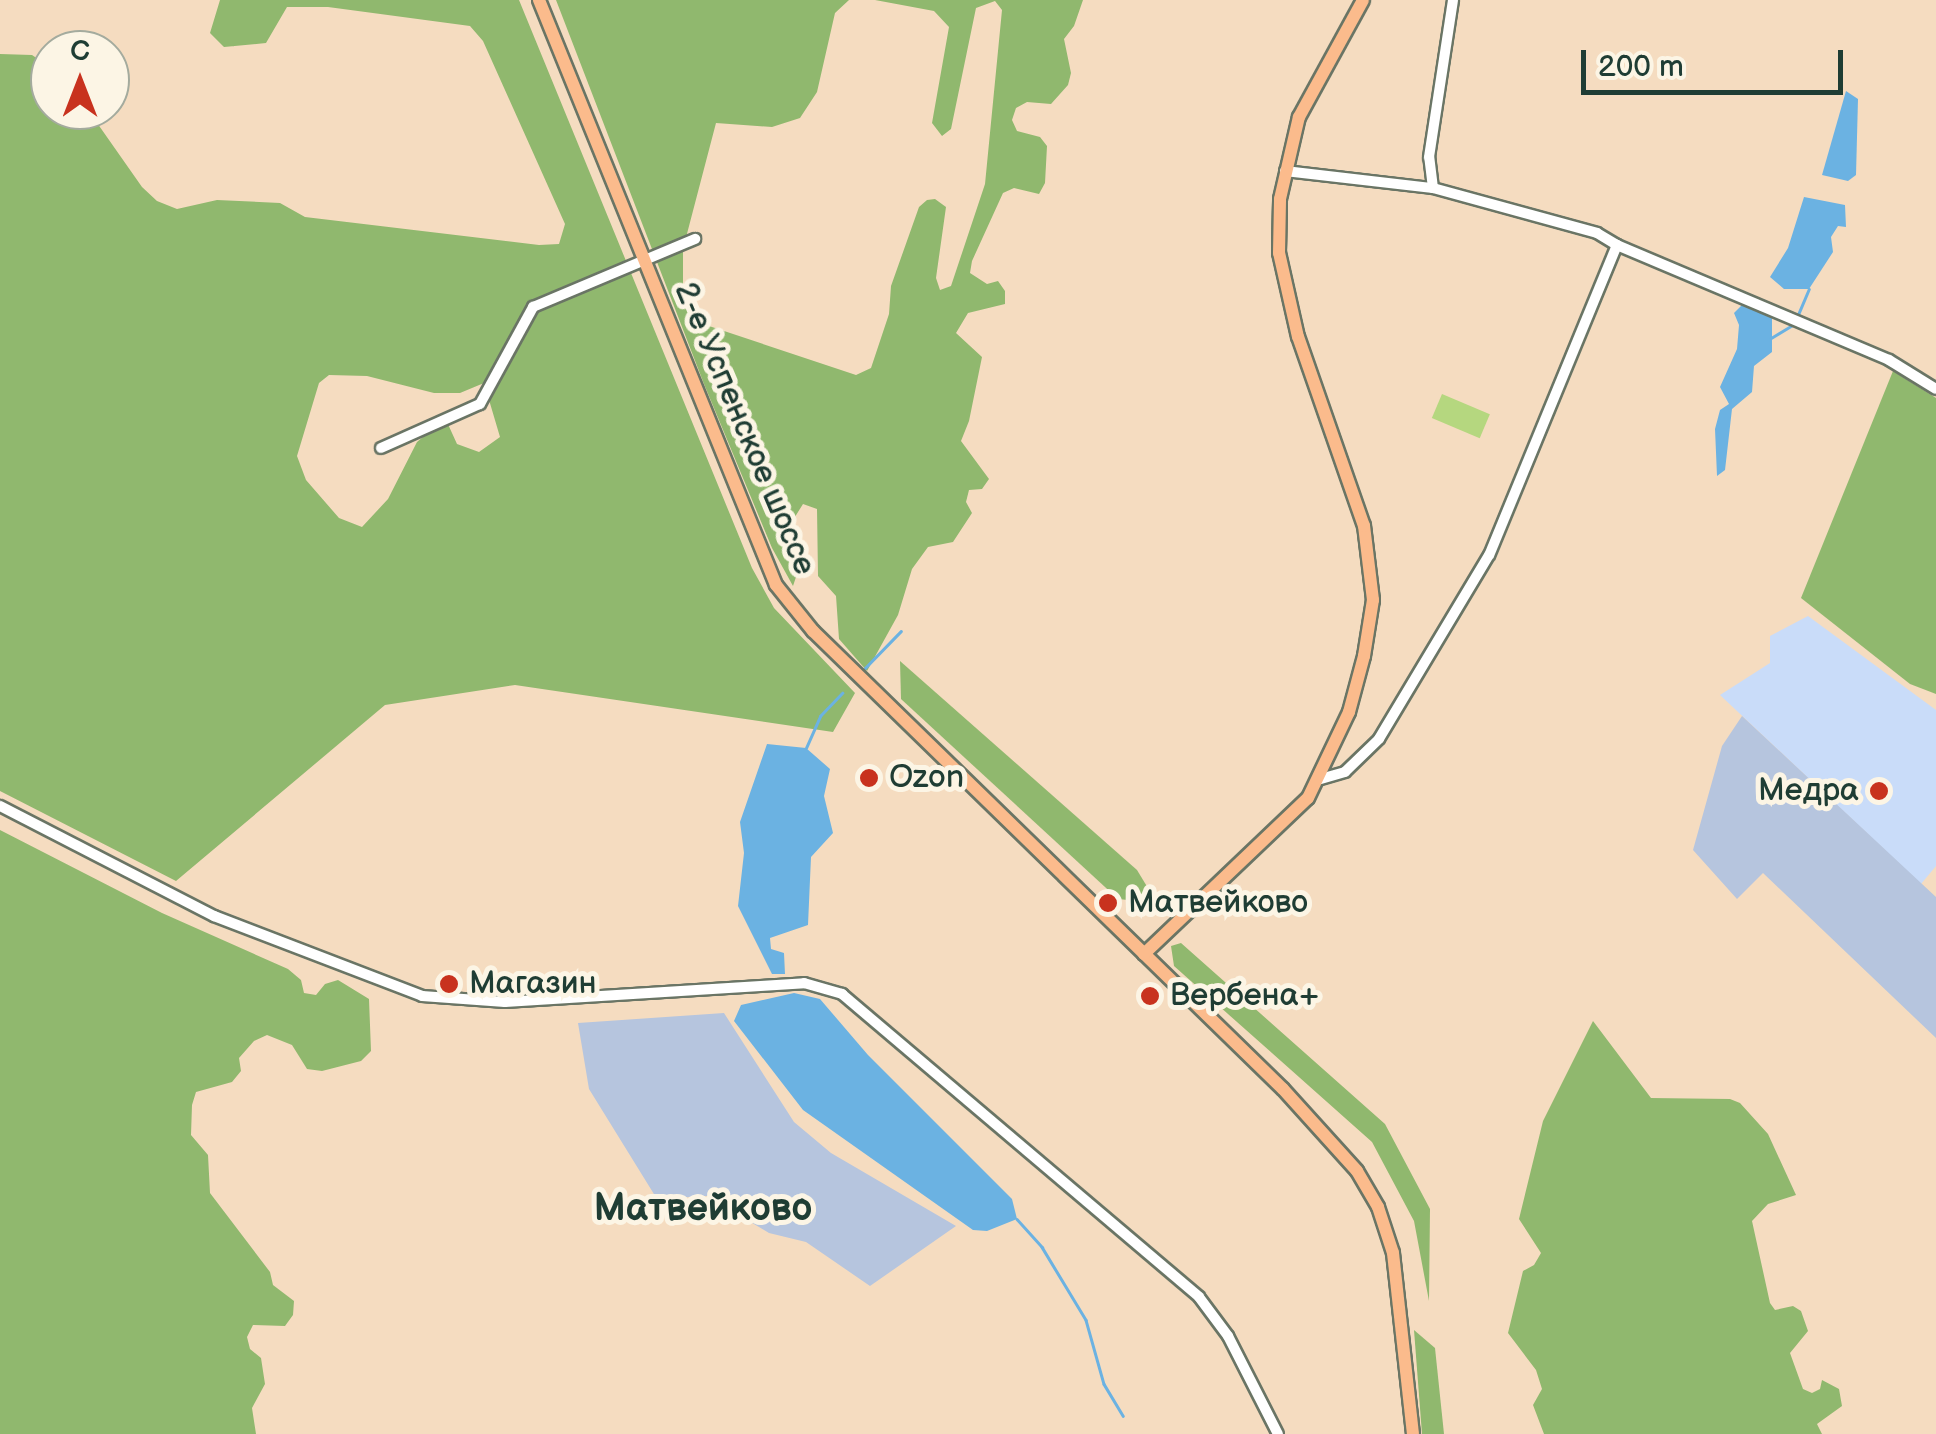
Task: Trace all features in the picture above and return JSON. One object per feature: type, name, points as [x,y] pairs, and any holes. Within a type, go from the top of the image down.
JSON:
[{"type":"main road","name":"2-е Успенское шоссе","points":[[539,0],[776,585],[790,606],[1322,1129],[1371,1194],[1395,1264],[1412,1434]]},
{"type":"main road","points":[[1144,954],[1291,818],[1321,778],[1349,712],[1364,656],[1372,600],[1371,565],[1348,473],[1284,292],[1279,240],[1284,171],[1308,94],[1363,0]]},
{"type":"street","points":[[1433,188],[1429,157],[1453,0]]},
{"type":"street","points":[[1284,171],[1433,188],[1597,233],[1617,245],[1889,360],[1936,389]]},
{"type":"street","points":[[381,448],[480,404],[533,308],[695,239]]},
{"type":"street","points":[[1321,778],[1346,772],[1379,740],[1489,555],[1617,245]]},
{"type":"street","points":[[0,806],[214,916],[422,996],[505,1002],[804,983],[833,990],[858,1005],[1190,1288],[1222,1327],[1278,1434]]},
{"type":"shaded area","name":"Медра","points":[[1808,616],[1936,710],[1936,866],[1921,884],[1720,695],[1770,663],[1770,636]]},
{"type":"shaded area","points":[[1742,716],[1936,897],[1936,1038],[1763,873],[1737,899],[1693,850],[1722,746]]},
{"type":"shaded area","points":[[724,1013],[794,1122],[831,1153],[956,1226],[870,1286],[806,1242],[769,1233],[707,1196],[657,1199],[589,1089],[578,1023]]},
{"type":"green space","points":[[220,0],[519,0],[752,568],[774,608],[855,693],[833,732],[515,685],[385,705],[176,881],[0,791],[0,54],[30,55],[30,130],[102,130],[142,187],[157,201],[177,209],[217,200],[280,203],[305,217],[539,245],[559,244],[565,224],[483,41],[470,26],[328,7],[287,7],[266,43],[224,47],[210,33]],"holes":[[[329,375],[367,376],[434,393],[460,393],[484,383],[500,437],[479,452],[457,444],[447,422],[436,426],[417,442],[388,499],[362,527],[339,518],[306,480],[297,456],[319,383]]]},
{"type":"green space","points":[[556,0],[849,0],[835,13],[817,92],[800,118],[772,127],[716,123],[683,249],[683,300],[706,325],[856,375],[871,368],[889,314],[891,286],[919,207],[927,200],[935,199],[946,207],[936,278],[940,290],[951,286],[985,184],[1002,10],[995,1],[976,8],[951,129],[942,136],[932,123],[949,27],[934,11],[875,0],[1083,0],[1074,26],[1064,39],[1071,73],[1068,85],[1051,104],[1027,102],[1016,108],[1012,120],[1017,131],[1040,137],[1047,146],[1045,183],[1039,194],[1014,188],[1003,193],[972,261],[970,273],[987,284],[998,281],[1005,291],[1005,304],[968,313],[956,333],[982,357],[961,441],[989,479],[982,489],[969,490],[966,502],[972,513],[953,542],[928,547],[912,569],[898,615],[867,671],[839,639],[836,596],[818,576],[817,509],[803,504],[793,520],[799,568],[793,586],[772,548],[704,384]]},
{"type":"green space","points":[[1893,371],[1936,398],[1936,694],[1910,684],[1801,598]]},
{"type":"green space","points":[[1442,394],[1490,414],[1480,438],[1432,418]]},
{"type":"green space","points":[[900,661],[1137,870],[1157,903],[1118,899],[901,699]]},
{"type":"green space","points":[[0,830],[162,913],[288,969],[301,980],[304,993],[316,995],[325,984],[338,980],[369,999],[371,1051],[361,1061],[322,1071],[307,1069],[292,1045],[267,1035],[254,1041],[239,1058],[241,1071],[232,1082],[196,1092],[192,1105],[191,1135],[208,1155],[210,1193],[270,1272],[273,1285],[294,1301],[293,1315],[285,1326],[253,1325],[247,1337],[250,1349],[261,1358],[265,1384],[252,1408],[256,1434],[0,1434]]},
{"type":"green space","points":[[1181,943],[1385,1124],[1430,1209],[1429,1301],[1414,1221],[1372,1142],[1174,966],[1171,946]]},
{"type":"green space","points":[[1593,1021],[1651,1098],[1730,1099],[1740,1103],[1768,1134],[1796,1195],[1768,1204],[1752,1221],[1770,1303],[1775,1310],[1793,1306],[1801,1311],[1808,1331],[1790,1353],[1803,1389],[1812,1393],[1820,1389],[1822,1380],[1839,1389],[1842,1406],[1817,1424],[1822,1434],[1544,1434],[1533,1405],[1542,1389],[1536,1370],[1508,1333],[1523,1271],[1534,1265],[1541,1253],[1519,1219],[1543,1121]]},
{"type":"green space","points":[[1414,1330],[1435,1348],[1444,1434],[1422,1434]]},
{"type":"water","points":[[1846,91],[1858,99],[1856,175],[1848,181],[1822,175]]},
{"type":"water","points":[[1804,197],[1845,205],[1846,227],[1838,226],[1831,237],[1833,252],[1809,289],[1784,289],[1770,277],[1788,248]]},
{"type":"water","points":[[1742,305],[1772,317],[1772,352],[1754,366],[1752,392],[1732,409],[1725,470],[1717,476],[1715,429],[1720,410],[1729,404],[1720,387],[1737,349],[1739,325],[1734,313]]},
{"type":"water","points":[[767,744],[806,748],[830,769],[824,796],[833,833],[811,857],[808,925],[770,938],[771,949],[784,953],[785,974],[772,974],[738,906],[744,853],[740,822]]},
{"type":"water","points":[[794,993],[820,999],[868,1055],[1012,1199],[1017,1219],[987,1231],[973,1230],[803,1110],[734,1021],[741,1005]]},
{"type":"waterway","points":[[1797,317],[1809,289]]},
{"type":"waterway","points":[[1771,338],[1793,325]]},
{"type":"waterway","points":[[863,670],[901,631]]},
{"type":"waterway","points":[[806,748],[820,716],[842,693]]},
{"type":"waterway","points":[[1017,1219],[1042,1247],[1086,1320],[1104,1384],[1123,1416]]},
{"type":"place","name":"Ozon","points":[[869,778]]},
{"type":"place","name":"Медра","points":[[1879,791]]},
{"type":"place","name":"Матвейково","points":[[1108,903]]},
{"type":"place","name":"Магазин","points":[[449,984]]},
{"type":"place","name":"Вербена+","points":[[1150,996]]},
{"type":"district","name":"Матвейково","points":[[703,1209]]}]
